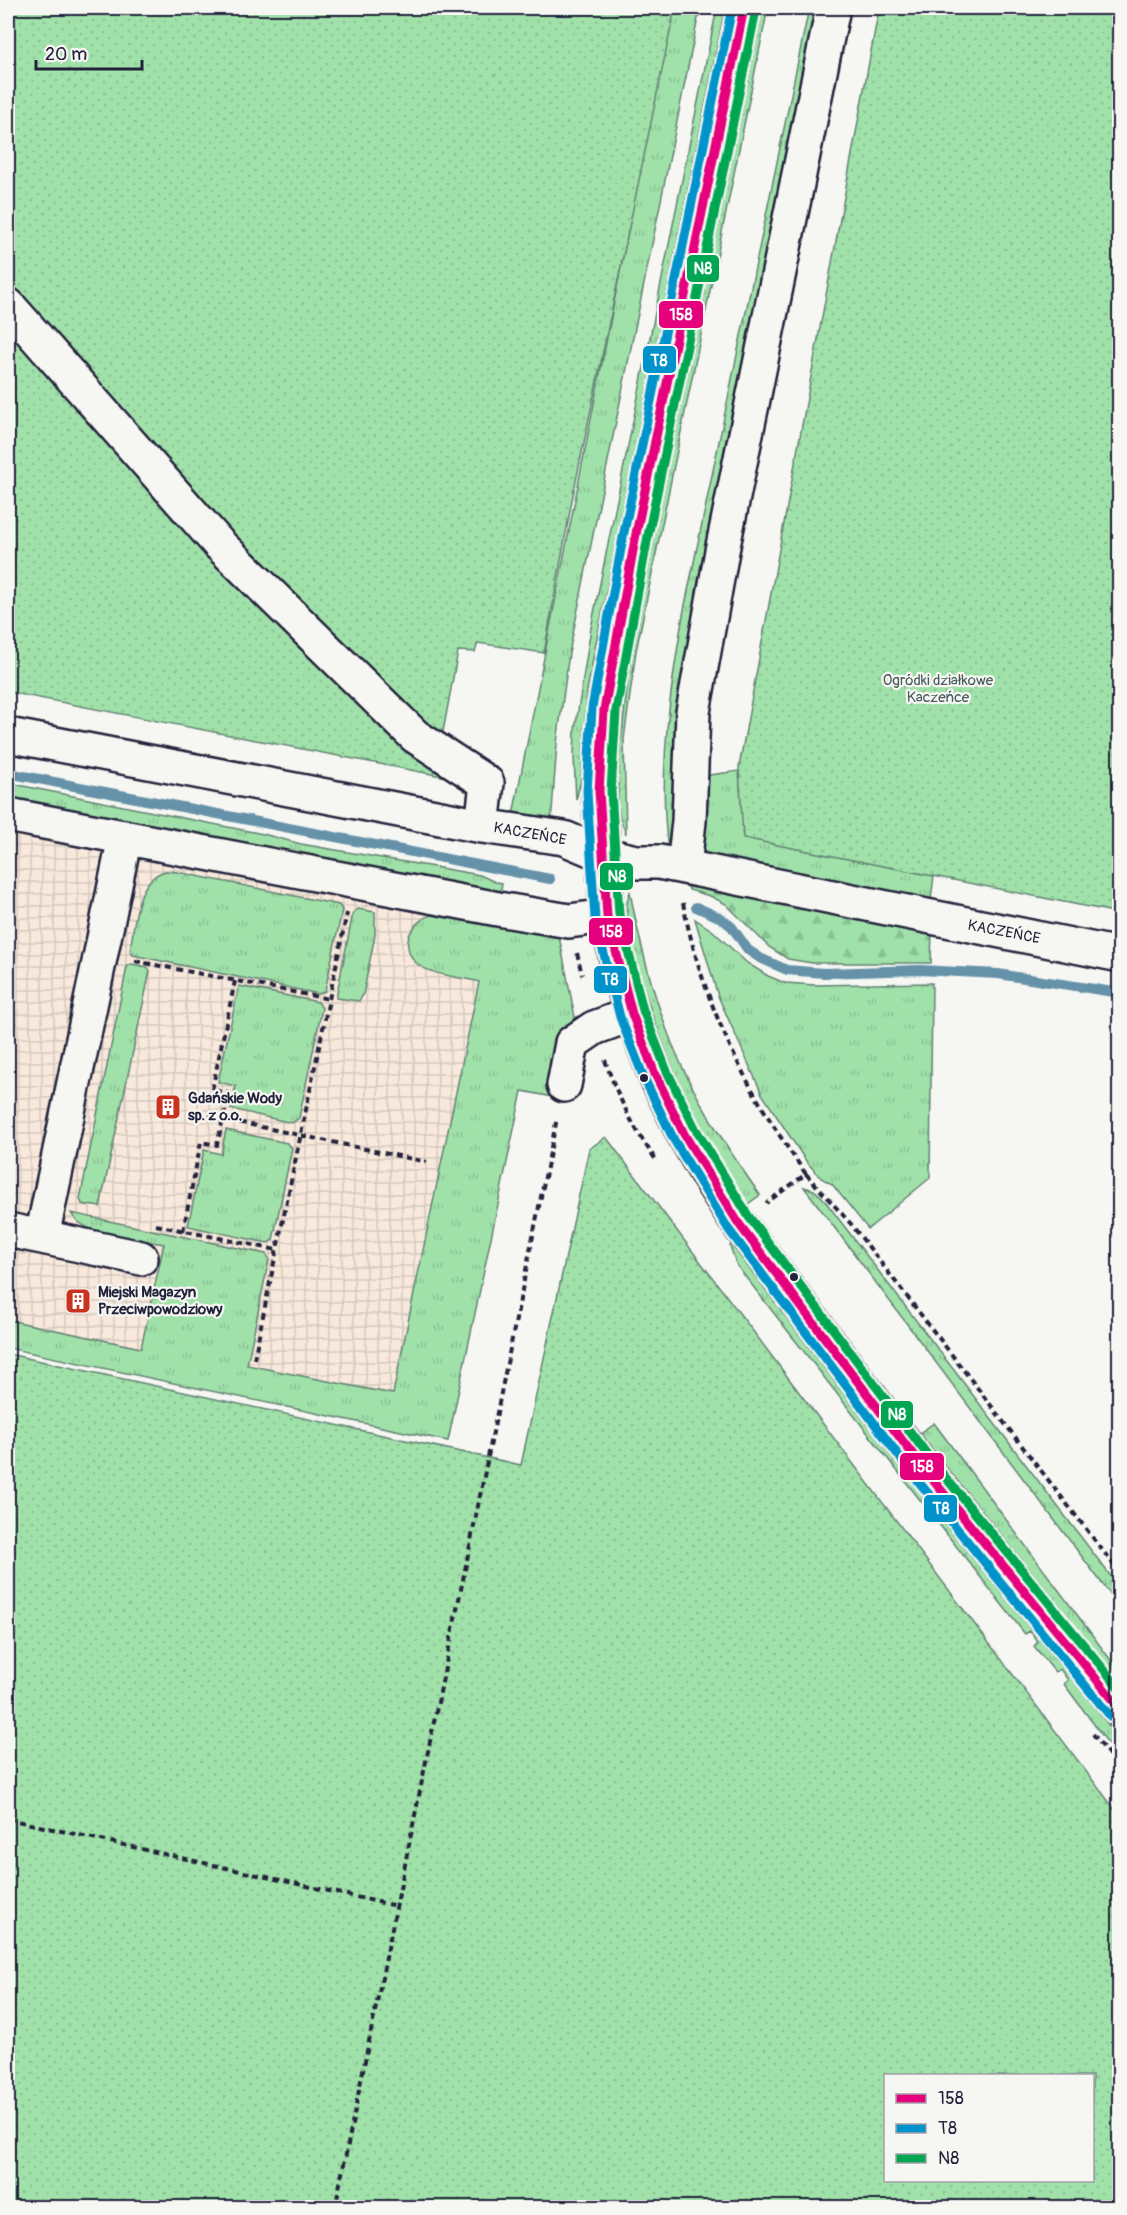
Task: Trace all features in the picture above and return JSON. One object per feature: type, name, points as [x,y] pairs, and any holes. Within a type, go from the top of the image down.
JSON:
[{"type":"street","points":[[744,8],[632,554],[606,698],[599,791],[607,916],[632,1014],[654,1074],[684,1134],[739,1224],[922,1468],[1119,1709]]},
{"type":"street","points":[[684,867],[689,821],[693,712],[722,551],[833,8]]},
{"type":"street","points":[[8,305],[219,544],[415,735],[487,783],[483,826]]},
{"type":"street","name":"KACZEŃCE","points":[[8,735],[483,826],[564,838],[602,854],[636,862],[659,862],[1119,955]]},
{"type":"street","points":[[8,815],[569,921],[607,916]]},
{"type":"street","points":[[42,1237],[126,837]]},
{"type":"street","points":[[564,1085],[572,1043],[594,1028],[632,1014]]},
{"type":"street","points":[[8,1230],[141,1258]]},
{"type":"path","points":[[684,867],[682,880],[686,919],[712,1006],[760,1107],[806,1174],[851,1224],[1119,1573]]},
{"type":"path","points":[[254,1359],[347,912]]},
{"type":"path","points":[[134,960],[329,999]]},
{"type":"path","points":[[183,1231],[201,1142],[217,1145],[229,1093],[212,1089],[235,981]]},
{"type":"path","points":[[335,2208],[564,1085]]},
{"type":"path","points":[[209,1116],[426,1162]]},
{"type":"path","points":[[739,1224],[806,1174]]},
{"type":"path","points":[[149,1224],[277,1250]]},
{"type":"path","points":[[8,1819],[396,1906]]},
{"type":"shaded area","points":[[8,792],[501,888],[491,950],[522,1091],[448,1441],[8,1348]]},
{"type":"green space","points":[[8,8],[675,8],[572,500],[544,653],[478,643],[475,652],[458,651],[442,737],[452,778],[8,692]]},
{"type":"green space","points":[[672,8],[700,8],[569,653],[557,743],[551,824],[512,820]]},
{"type":"green space","points":[[717,8],[725,8],[587,690],[581,780],[576,800],[575,730],[591,628]]},
{"type":"green space","points":[[760,8],[768,8],[636,651],[624,739],[626,834],[618,805],[619,758],[635,622]]},
{"type":"green space","points":[[809,8],[823,8],[685,658],[677,715],[674,830],[667,842],[665,756],[670,700],[683,615]]},
{"type":"green space","name":"Ogródki działkowe Kaczeńce","points":[[879,8],[1119,8],[1119,913],[743,838],[739,767]]},
{"type":"green space","points":[[739,771],[744,838],[934,876],[931,899],[710,859],[703,855],[701,846],[702,776]]},
{"type":"green space","points":[[8,783],[263,834],[301,844],[480,875],[502,883],[500,894],[8,799]]},
{"type":"green space","points":[[165,871],[339,905],[342,910],[325,991],[319,994],[133,955],[130,951],[135,916],[142,893],[155,876]]},
{"type":"green space","points":[[687,882],[932,929],[931,963],[812,963],[788,959],[769,947],[726,904],[710,896],[689,890]]},
{"type":"green space","points":[[630,892],[648,970],[673,1046],[712,1123],[760,1195],[748,1204],[721,1162],[686,1099],[661,1040],[641,980],[630,934],[627,908]]},
{"type":"green space","points":[[358,909],[375,912],[375,935],[363,995],[359,1001],[336,998],[353,913]]},
{"type":"green space","points":[[441,914],[559,936],[575,1017],[564,1035],[553,1097],[522,1091],[448,1441],[8,1348],[8,1320],[141,1348],[164,1244],[99,1232],[77,1221],[71,1213],[266,1254],[269,1259],[247,1365],[393,1394],[479,982],[426,969],[411,957],[409,938],[418,922]]},
{"type":"green space","points":[[695,919],[713,931],[747,963],[785,983],[815,985],[932,983],[930,1178],[868,1229],[832,1184],[821,1178],[806,1161],[762,1094],[718,996]]},
{"type":"green space","points":[[131,964],[147,967],[150,971],[100,1207],[82,1204],[80,1199],[127,967]]},
{"type":"green space","points":[[239,986],[318,1002],[322,1008],[299,1118],[292,1123],[231,1109],[236,1086],[218,1082]]},
{"type":"green space","points":[[226,1130],[287,1143],[292,1148],[273,1240],[268,1243],[188,1226],[204,1150],[221,1154]]},
{"type":"green space","points":[[606,1137],[1119,1815],[1119,2207],[8,2207],[8,1354],[521,1465],[589,1149]]},
{"type":"green space","points":[[804,1187],[814,1190],[822,1197],[1119,1587],[1119,1606]]},
{"type":"green space","points":[[733,1243],[938,1516],[1060,1661],[1119,1739],[1119,1758],[1064,1684],[1068,1680],[1060,1669],[1055,1672],[1034,1646],[1038,1642],[1030,1631],[1025,1634],[737,1266],[730,1246]]},
{"type":"green space","points":[[934,1423],[1119,1671],[1119,1681],[944,1470],[918,1434]]},
{"type":"waterway","points":[[8,773],[550,879]]},
{"type":"waterway","points":[[696,907],[721,918],[732,927],[748,950],[787,970],[824,973],[920,970],[998,974],[1120,993]]},
{"type":"transit line","name":"T8","points":[[732,8],[624,532],[592,708],[587,792],[595,919],[620,1017],[644,1078],[674,1140],[729,1230],[914,1476],[1111,1717]]},
{"type":"transit line","name":"158","points":[[744,8],[636,534],[604,710],[599,791],[607,916],[632,1014],[655,1074],[684,1134],[739,1224],[923,1468],[1120,1708]]},
{"type":"transit line","name":"N8","points":[[756,10],[648,536],[616,711],[611,791],[619,914],[643,1010],[666,1069],[695,1128],[749,1217],[932,1461],[1120,1689]]},
{"type":"place","name":"Gdańskie Wody sp. z o.o.","points":[[168,1107]]},
{"type":"place","name":"Miejski Magazyn Przeciwpowodziowy","points":[[78,1301]]}]
